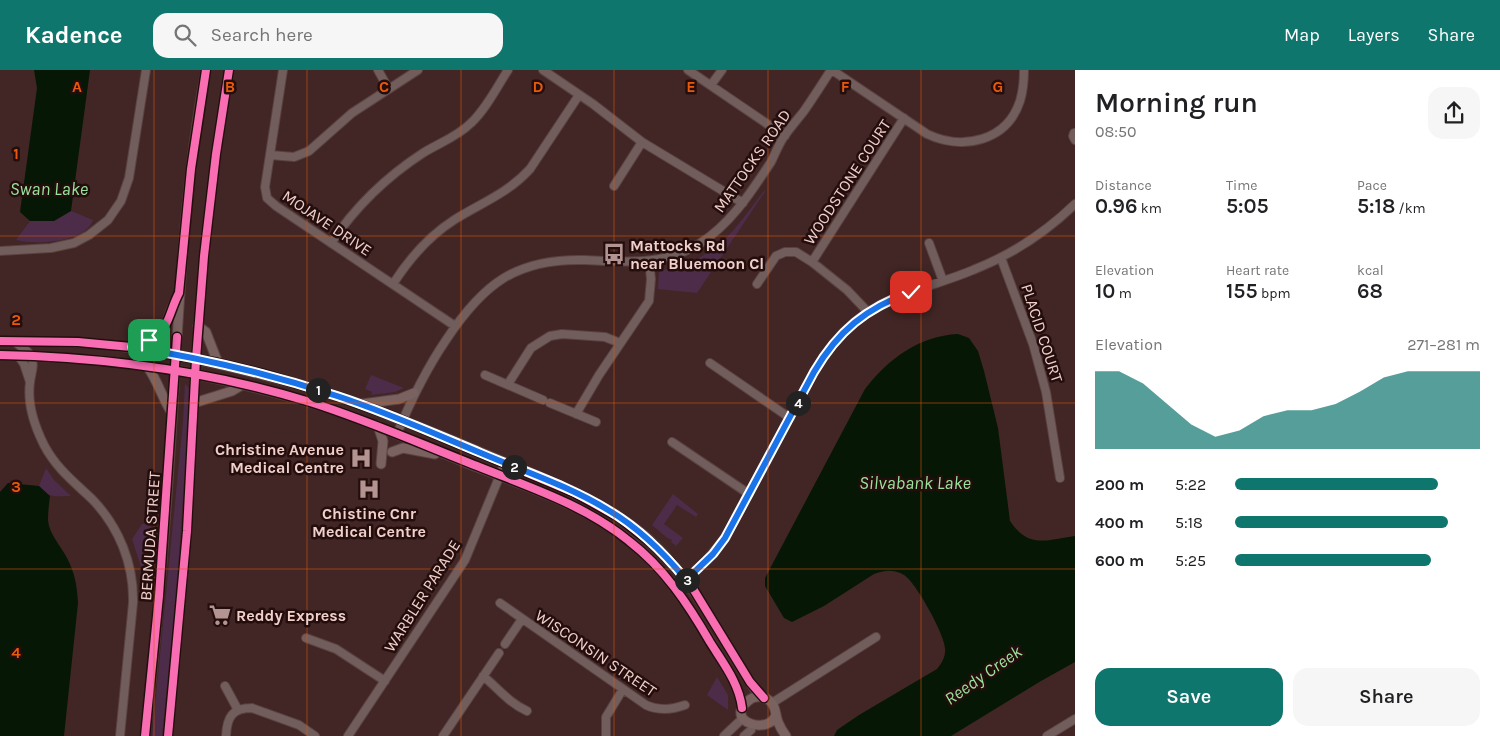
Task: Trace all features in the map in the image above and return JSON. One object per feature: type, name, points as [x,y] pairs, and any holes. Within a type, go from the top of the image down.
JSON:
[{"type":"main road","name":"BERMUDA STREET","points":[[145,736],[159,596],[179,294],[190,169],[206,70]]},
{"type":"main road","points":[[168,736],[188,531],[198,326],[212,187],[229,70]]},
{"type":"main road","points":[[132,347],[161,332],[168,321],[173,304],[179,294]]},
{"type":"main road","points":[[198,326],[206,332],[218,363]]},
{"type":"main road","points":[[176,355],[273,377],[359,404],[403,420],[505,463],[575,493],[607,510],[634,528],[662,552],[686,580],[703,603],[750,682],[768,700],[786,736]]},
{"type":"main road","points":[[147,366],[156,378],[165,403],[172,413]]},
{"type":"main road","points":[[175,370],[242,384],[309,402],[378,426],[500,475],[570,505],[603,522],[629,540],[658,568],[677,589],[695,615],[738,689],[742,708],[742,720],[748,733],[765,734],[772,725],[776,714]]},
{"type":"main road","points":[[194,403],[232,391],[242,384]]},
{"type":"main road","points":[[359,404],[399,399],[414,393]]},
{"type":"main road","points":[[378,426],[383,441],[381,464]]},
{"type":"main road","points":[[392,452],[403,448],[457,458]]},
{"type":"main road","points":[[570,505],[575,493]]},
{"type":"main road","points":[[742,708],[752,698],[768,700]]},
{"type":"street","points":[[0,250],[51,248],[74,243],[89,235],[108,220],[121,201],[129,178],[146,70]]},
{"type":"street","name":"MOJAVE DRIVE","points":[[283,70],[264,187],[267,198],[276,206],[455,326]]},
{"type":"street","points":[[378,70],[388,88]]},
{"type":"street","points":[[270,155],[294,157],[309,151],[352,113],[418,70]]},
{"type":"street","points":[[332,243],[354,212],[389,178],[426,151],[456,135],[472,122],[508,70]]},
{"type":"street","points":[[543,70],[642,142],[743,203]]},
{"type":"street","points":[[688,70],[785,136]]},
{"type":"street","points":[[711,86],[722,70]]},
{"type":"street","points":[[831,70],[928,134],[943,141],[964,143],[984,138],[1003,127],[1013,114],[1022,92],[1024,70]]},
{"type":"street","name":"MATTOCKS ROAD","points":[[397,434],[414,393],[428,367],[455,326],[479,296],[500,280],[524,269],[551,261],[624,263],[649,261],[674,256],[698,245],[719,230],[743,203],[785,136],[831,70]]},
{"type":"street","points":[[392,284],[422,246],[442,228],[503,192],[522,178],[579,95]]},
{"type":"street","name":"WOODSTONE COURT","points":[[812,262],[904,118]]},
{"type":"street","points":[[614,186],[642,142]]},
{"type":"street","points":[[677,589],[713,554],[725,538],[814,372],[830,347],[843,332],[868,312],[890,300],[1001,258],[1045,230],[1075,204]]},
{"type":"street","points":[[930,243],[943,281]]},
{"type":"street","points":[[757,284],[780,254],[796,252],[852,293],[868,312]]},
{"type":"street","name":"PLACID COURT","points":[[1001,258],[1033,344],[1046,392],[1060,478]]},
{"type":"street","points":[[576,414],[620,343],[649,301],[651,279],[649,261]]},
{"type":"street","points":[[508,384],[531,348],[550,336],[562,334],[605,337],[620,343]]},
{"type":"street","points":[[0,341],[78,342],[132,347],[176,355]]},
{"type":"street","points":[[14,341],[30,356],[33,365],[30,382]]},
{"type":"street","points":[[0,355],[92,360],[175,370]]},
{"type":"street","points":[[18,355],[25,367],[30,382],[32,409],[37,430],[44,446],[65,475],[93,500],[109,519],[128,559],[133,586],[133,603],[120,736]]},
{"type":"street","points":[[710,363],[790,418]]},
{"type":"street","points":[[485,375],[596,422]]},
{"type":"street","points":[[672,442],[749,494]]},
{"type":"street","name":"WARBLER PARADE","points":[[348,736],[465,560],[505,463]]},
{"type":"street","name":"WISCONSIN STREET","points":[[500,603],[653,708],[663,710],[685,705]]},
{"type":"street","name":"WISCONSIN STREET","points":[[505,644],[522,619]]},
{"type":"street","points":[[768,700],[876,637]]},
{"type":"street","points":[[306,638],[336,649],[384,680]]},
{"type":"street","points":[[443,736],[499,653]]},
{"type":"street","points":[[483,676],[508,700],[517,707],[527,711]]},
{"type":"street","points":[[226,686],[238,710]]},
{"type":"street","points":[[606,736],[606,718],[623,689]]},
{"type":"street","points":[[226,736],[229,718],[238,710],[246,708],[259,710],[299,725],[315,736]]},
{"type":"street","points":[[1047,736],[1075,719]]},
{"type":"street","points":[[724,736],[742,720]]},
{"type":"shaded area","points":[[766,190],[697,293],[658,289],[659,271],[695,260],[720,243],[731,233]]},
{"type":"shaded area","points":[[71,211],[93,220],[88,228],[80,234],[70,238],[47,242],[16,240],[30,221],[54,221]]},
{"type":"shaded area","points":[[371,375],[404,388],[395,392],[371,395],[372,392],[365,389]]},
{"type":"shaded area","points":[[185,384],[190,389],[189,413],[176,599],[162,736],[152,736],[183,422]]},
{"type":"shaded area","points":[[46,468],[54,480],[71,496],[53,496],[46,493],[39,486]]},
{"type":"shaded area","points":[[673,494],[698,514],[696,517],[677,505],[664,524],[683,538],[676,546],[671,542],[672,540],[652,525]]},
{"type":"shaded area","points":[[142,524],[150,524],[151,529],[147,575],[143,580],[132,539]]},
{"type":"shaded area","points":[[717,677],[728,695],[728,710],[707,695]]},
{"type":"water","name":"Swan Lake","points":[[34,70],[90,70],[71,211],[54,221],[30,221],[20,212],[37,88]]},
{"type":"water","name":"Silvabank Lake","points":[[958,334],[969,338],[978,351],[984,371],[998,428],[1010,521],[1024,536],[1031,539],[1047,540],[1075,536],[1075,662],[951,736],[834,736],[837,730],[859,715],[937,669],[945,651],[944,641],[929,609],[915,587],[904,575],[896,572],[885,571],[874,574],[824,606],[792,622],[784,618],[765,586],[765,578],[865,389],[884,368],[906,351],[930,339]]},
{"type":"water","points":[[8,483],[39,486],[50,496],[49,525],[65,553],[75,580],[78,603],[64,736],[0,736],[0,492]]},
{"type":"cycle path","points":[[165,326],[179,293],[191,169],[206,70]]},
{"type":"cycle path","points":[[168,736],[187,531],[196,359],[204,256],[216,154],[229,70]]},
{"type":"cycle path","points":[[145,736],[159,596],[177,337]]},
{"type":"cycle path","points":[[0,341],[78,342],[131,347],[218,363],[264,374],[337,396],[392,416],[575,493],[620,518],[653,544],[670,561],[692,587],[750,682],[764,698]]},
{"type":"cycle path","points":[[0,355],[79,359],[156,368],[195,374],[272,391],[373,424],[536,489],[575,507],[612,528],[629,541],[653,563],[674,587],[730,674],[738,690],[742,708]]},
{"type":"place","name":"Mattocks Rd near Bluemoon Cl","points":[[614,254]]},
{"type":"place","name":"Christine Avenue Medical Centre","points":[[361,458]]},
{"type":"place","name":"Chistine Cnr Medical Centre","points":[[369,489]]},
{"type":"place","name":"Reddy Express","points":[[220,615]]},
{"type":"route","points":[[149,340],[140,342],[132,347],[218,363],[264,374],[337,396],[403,420],[575,493],[594,502],[634,528],[662,552],[686,580],[713,554],[725,538],[814,372],[831,346],[843,332],[873,308],[911,292]]},
{"type":"water label","name":"Reedy Creek","points":[[983,675]]}]
